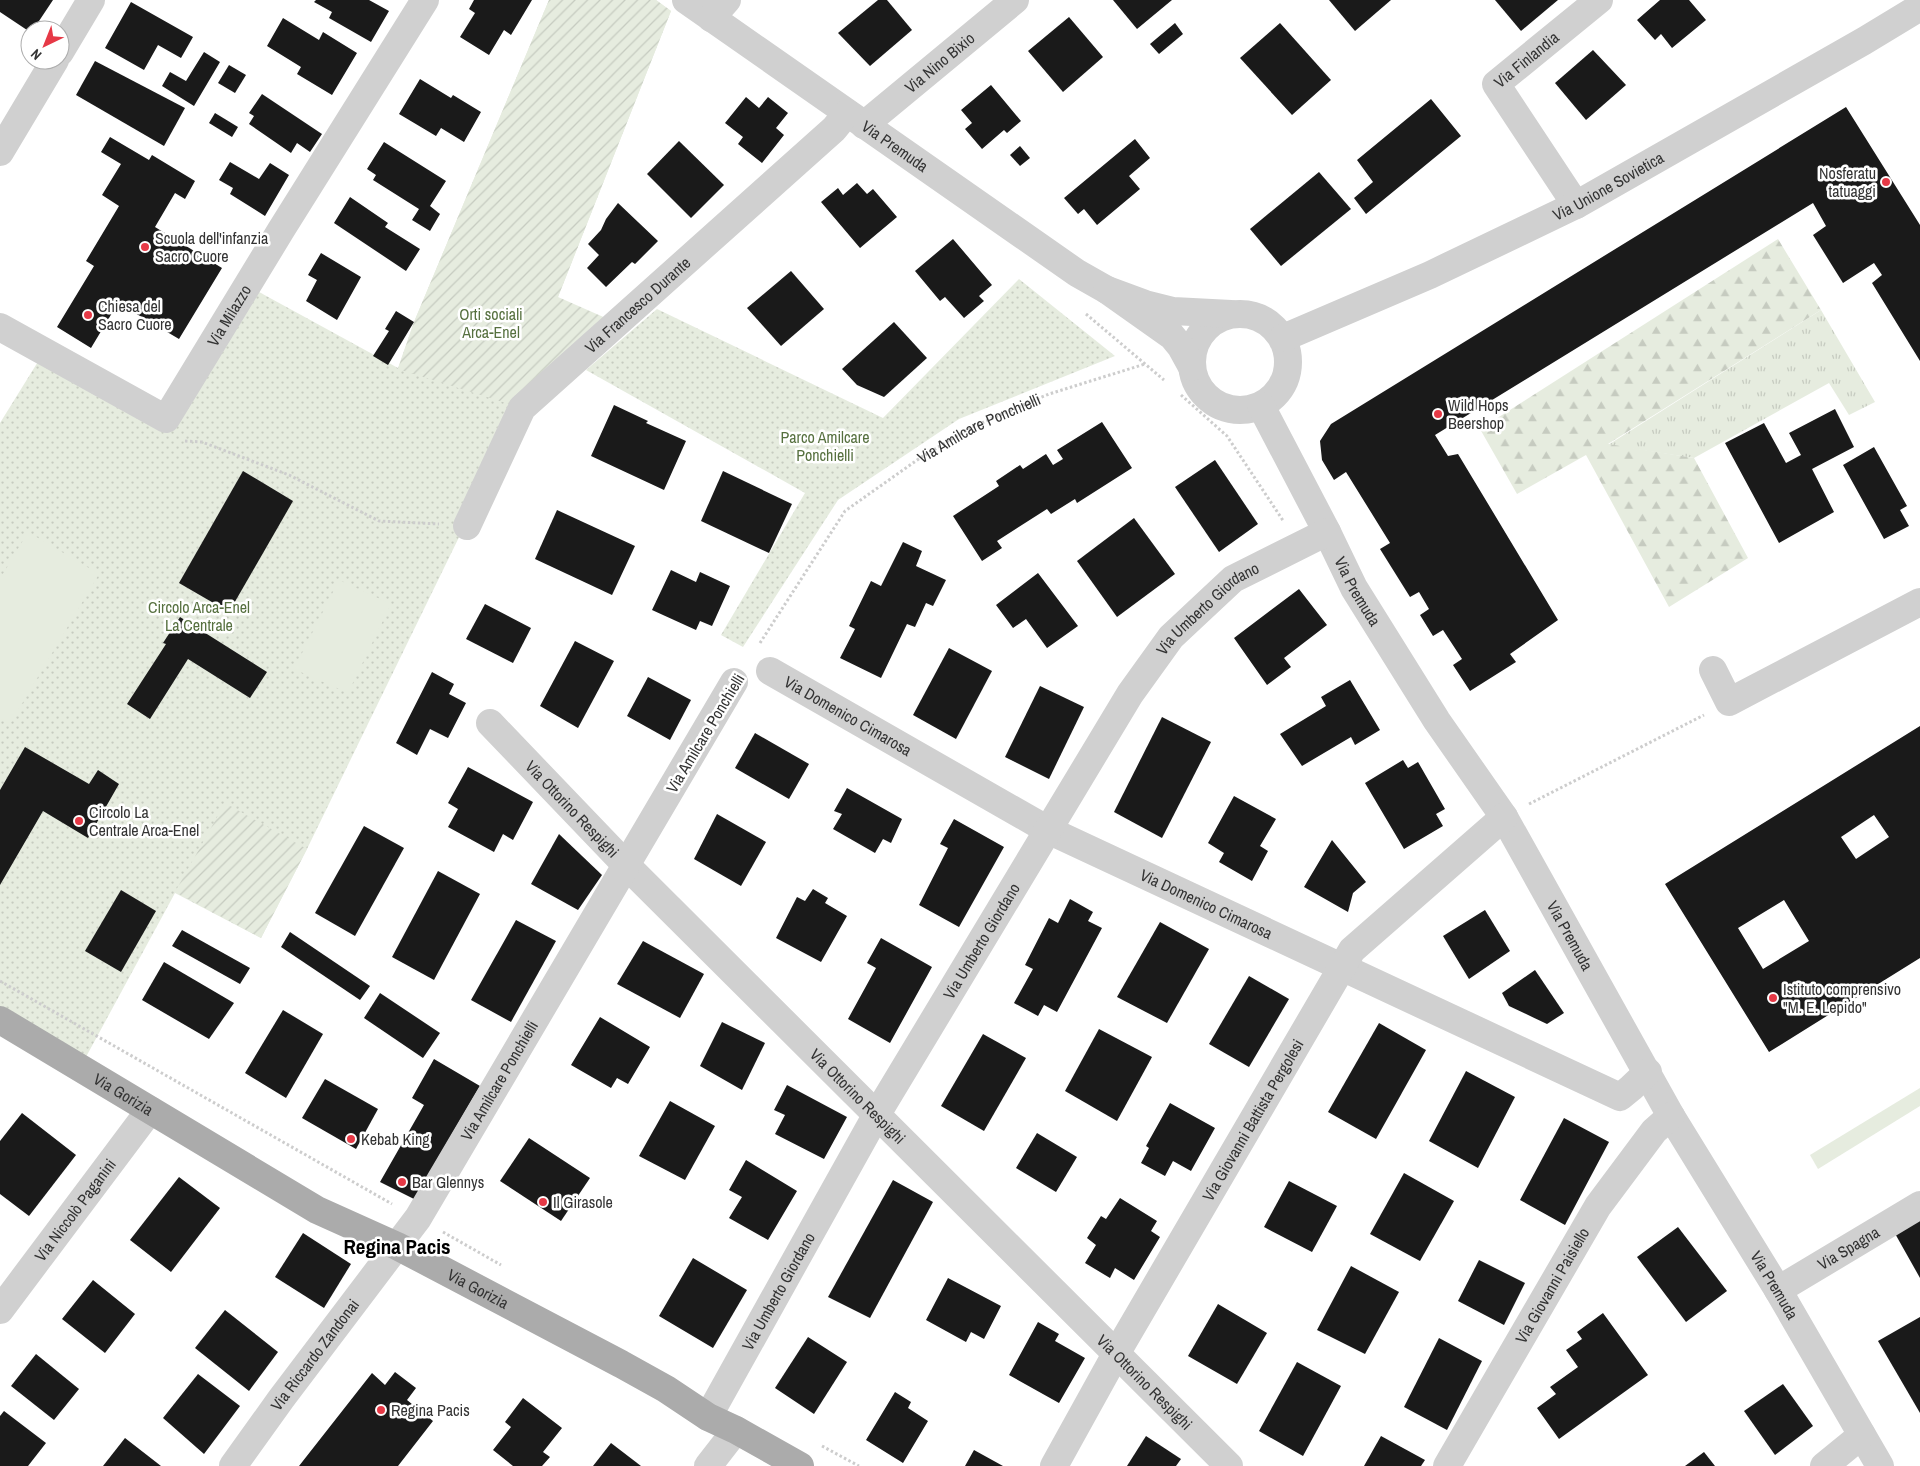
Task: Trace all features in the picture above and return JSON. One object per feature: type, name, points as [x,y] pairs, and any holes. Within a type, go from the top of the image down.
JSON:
[{"type":"main road","name":"Via Gorizia","points":[[0,1020],[317,1210],[397,1246],[621,1364],[666,1389],[708,1417],[736,1430],[800,1466]]},
{"type":"street","points":[[70,35],[91,0]]},
{"type":"street","name":"Via Milazzo","points":[[0,327],[166,419],[425,0]]},
{"type":"street","name":"Via Premuda","points":[[686,0],[719,9],[855,119],[1077,273],[1107,290],[1172,336],[1181,347],[1192,367],[1197,384],[1206,396],[1218,404],[1232,409],[1247,410],[1261,406],[1354,588],[1437,721],[1504,817],[1672,1116],[1778,1290],[1880,1466]]},
{"type":"street","name":"Via Nino Bixio","points":[[855,119],[1014,0]]},
{"type":"street","name":"Via Finlandia","points":[[1576,205],[1496,84],[1599,0]]},
{"type":"street","name":"Via Unione Sovietica","points":[[1283,338],[1430,275],[1576,205],[1864,42],[1920,7]]},
{"type":"street","points":[[0,152],[49,70]]},
{"type":"street","name":"Via Francesco Durante","points":[[467,526],[522,408],[834,129],[855,119]]},
{"type":"street","name":"Via Premuda","points":[[1107,290],[1145,304],[1173,311],[1246,314],[1260,318],[1273,326],[1283,338]]},
{"type":"street","points":[[1192,367],[1192,355],[1196,341],[1205,328],[1217,319],[1231,314]]},
{"type":"street","points":[[1261,406],[1274,397],[1283,384],[1288,369],[1288,353],[1283,338]]},
{"type":"street","name":"Via Umberto Giordano","points":[[708,1417],[877,1114],[1130,694],[1170,637],[1234,579],[1327,532]]},
{"type":"street","points":[[1713,670],[1729,702],[1920,602]]},
{"type":"street","name":"Via Domenico Cimarosa","points":[[770,671],[1048,830],[1341,968],[1620,1096],[1648,1072]]},
{"type":"street","name":"Via Amilcare Ponchielli","points":[[397,1246],[418,1218],[734,682]]},
{"type":"street","name":"Via Ottorino Respighi","points":[[490,723],[627,866],[1229,1466]]},
{"type":"street","name":"Via Giovanni Battista Pergolesi","points":[[1054,1466],[1116,1354],[1352,950],[1504,817]]},
{"type":"street","name":"Via Niccolò Paganini","points":[[0,1310],[150,1110]]},
{"type":"street","name":"Via Giovanni Paisiello","points":[[1447,1466],[1598,1206],[1654,1131],[1672,1116]]},
{"type":"street","name":"Via Spagna","points":[[1778,1290],[1920,1205]]},
{"type":"street","name":"Via Riccardo Zandonai","points":[[233,1466],[281,1399],[397,1246]]},
{"type":"street","points":[[708,1466],[736,1430]]},
{"type":"street","points":[[1824,1466],[1862,1435]]},
{"type":"path","points":[[1082,311],[1168,383]]},
{"type":"path","name":"Via Amilcare Ponchielli","points":[[760,644],[845,511],[920,458],[972,427],[1049,394],[1145,364]]},
{"type":"path","points":[[1175,390],[1227,436],[1300,546]]},
{"type":"path","points":[[182,441],[202,442],[289,475],[379,521],[467,526]]},
{"type":"path","points":[[1504,817],[1729,702]]},
{"type":"green space","name":"Circolo Arca-Enel La Centrale","points":[[549,0],[656,0],[671,11],[558,297],[522,408],[307,849],[261,938],[175,893],[80,1068],[0,1020],[0,423],[44,352],[166,419],[248,286],[398,368],[414,322]]},
{"type":"green space","name":"Orti sociali Arca-Enel","points":[[549,0],[656,0],[671,11],[558,297],[617,323],[522,408],[398,369],[414,322]]},
{"type":"green space","points":[[1778,239],[1821,310],[1608,444],[1694,458],[1748,558],[1669,607],[1586,455],[1517,494],[1480,429]]},
{"type":"green space","name":"Parco Amilcare Ponchielli","points":[[1019,279],[1115,356],[959,419],[838,500],[743,647],[721,635],[805,493],[586,370],[657,309],[883,418]]},
{"type":"green space","points":[[1821,310],[1875,402],[1849,415],[1829,383],[1694,458],[1608,445]]},
{"type":"green space","points":[[28,532],[99,574],[10,724],[0,718],[0,579]]},
{"type":"green space","points":[[339,580],[391,604],[348,693],[294,669]]},
{"type":"green space","points":[[225,803],[307,849],[261,938],[175,892]]},
{"type":"green space","points":[[1920,1088],[1920,1106],[1818,1169],[1810,1155]]},
{"type":"building","points":[[0,0],[53,0],[40,20],[20,20],[20,25],[0,12]]},
{"type":"building","points":[[316,0],[369,0],[389,11],[371,42],[329,18],[332,12],[314,2]]},
{"type":"building","points":[[474,0],[532,0],[511,35],[504,30],[489,55],[460,37],[475,13],[469,9]]},
{"type":"building","points":[[878,0],[887,0],[912,30],[870,66],[838,33]]},
{"type":"building","points":[[1113,0],[1172,0],[1137,29]]},
{"type":"building","points":[[1329,0],[1391,0],[1355,31]]},
{"type":"building","points":[[1495,0],[1558,0],[1521,31]]},
{"type":"building","points":[[1660,0],[1689,0],[1706,20],[1672,48],[1661,34],[1655,40],[1637,20]]},
{"type":"building","points":[[131,2],[193,37],[181,58],[158,45],[144,70],[105,48]]},
{"type":"building","points":[[1069,17],[1103,57],[1063,92],[1028,51]]},
{"type":"building","points":[[283,18],[319,40],[323,32],[357,53],[332,95],[297,74],[301,67],[267,46]]},
{"type":"building","points":[[1175,23],[1183,34],[1159,54],[1150,44]]},
{"type":"building","points":[[1280,23],[1331,80],[1292,115],[1240,58]]},
{"type":"building","points":[[1593,50],[1626,85],[1586,120],[1555,83]]},
{"type":"building","points":[[204,52],[220,62],[194,106],[162,86],[170,72],[186,81]]},
{"type":"building","points":[[95,61],[185,108],[164,146],[76,95]]},
{"type":"building","points":[[229,65],[246,75],[235,93],[218,83]]},
{"type":"building","points":[[420,79],[451,98],[453,95],[481,112],[464,142],[441,128],[436,136],[399,114]]},
{"type":"building","points":[[991,85],[1021,121],[1007,133],[1004,130],[982,149],[965,129],[972,123],[961,110]]},
{"type":"building","points":[[262,94],[322,134],[310,152],[297,143],[291,153],[249,124],[254,116],[249,113]]},
{"type":"building","points":[[746,97],[759,108],[768,97],[788,113],[776,128],[784,135],[762,163],[738,144],[743,137],[725,123]]},
{"type":"building","points":[[1431,99],[1461,136],[1366,214],[1354,198],[1373,182],[1357,160]]},
{"type":"building","points":[[1846,107],[1920,225],[1920,361],[1872,283],[1882,275],[1874,263],[1843,283],[1813,235],[1826,226],[1813,203],[1435,435],[1448,456],[1458,454],[1558,620],[1510,654],[1516,662],[1470,691],[1453,665],[1462,659],[1443,630],[1433,636],[1420,615],[1429,609],[1419,592],[1410,597],[1380,549],[1390,543],[1346,472],[1334,480],[1322,460],[1320,441],[1331,424]]},
{"type":"building","points":[[215,113],[238,127],[232,137],[209,123]]},
{"type":"building","points":[[110,137],[149,160],[152,155],[195,181],[185,199],[175,193],[155,227],[222,268],[179,339],[118,303],[91,348],[57,327],[94,266],[86,261],[119,206],[102,195],[121,164],[101,152]]},
{"type":"building","points":[[1135,139],[1150,158],[1129,176],[1140,189],[1097,225],[1084,209],[1078,214],[1064,198]]},
{"type":"building","points":[[679,141],[724,185],[691,218],[647,174]]},
{"type":"building","points":[[384,142],[446,181],[430,206],[440,214],[430,231],[412,220],[419,209],[373,180],[376,175],[367,169]]},
{"type":"building","points":[[1020,146],[1030,158],[1020,166],[1010,155]]},
{"type":"building","points":[[230,162],[259,179],[270,163],[289,175],[265,216],[230,194],[233,188],[219,180]]},
{"type":"building","points":[[1319,172],[1351,209],[1281,266],[1250,229]]},
{"type":"building","points":[[857,183],[867,194],[873,189],[897,217],[860,248],[821,202],[838,188],[843,195]]},
{"type":"building","points":[[350,197],[388,223],[385,227],[420,249],[406,271],[334,223]]},
{"type":"building","points":[[618,203],[658,241],[635,264],[632,262],[606,287],[587,268],[599,255],[588,244],[601,230],[606,219]]},
{"type":"building","points":[[953,239],[992,285],[979,296],[984,301],[964,318],[945,297],[940,301],[915,271]]},
{"type":"building","points":[[321,253],[361,277],[337,320],[306,301],[317,280],[308,275]]},
{"type":"building","points":[[791,271],[824,309],[781,346],[747,308]]},
{"type":"building","points":[[396,311],[414,322],[388,365],[373,356],[389,331],[385,329]]},
{"type":"building","points":[[894,322],[927,358],[884,397],[857,385],[842,369]]},
{"type":"building","points":[[614,405],[648,421],[646,423],[686,441],[664,490],[591,456]]},
{"type":"building","points":[[1835,409],[1854,447],[1812,469],[1834,512],[1779,543],[1725,443],[1764,423],[1786,463],[1801,455],[1789,433]]},
{"type":"building","points":[[1102,422],[1132,468],[1077,503],[1075,499],[1051,514],[1047,509],[997,541],[1002,548],[982,561],[953,516],[999,486],[996,481],[1020,465],[1023,469],[1046,454],[1053,465],[1063,459],[1057,450]]},
{"type":"building","points":[[1874,447],[1907,506],[1900,510],[1909,526],[1884,539],[1843,465]]},
{"type":"building","points":[[1215,460],[1258,524],[1219,552],[1175,487]]},
{"type":"building","points":[[243,471],[293,501],[229,612],[179,583]]},
{"type":"building","points":[[723,471],[792,504],[769,553],[701,521]]},
{"type":"building","points":[[557,510],[635,546],[612,595],[535,559]]},
{"type":"building","points":[[1134,518],[1175,574],[1117,617],[1077,561]]},
{"type":"building","points":[[903,542],[922,551],[916,566],[946,580],[933,606],[926,603],[915,627],[907,624],[881,678],[840,658],[855,629],[849,626],[871,581],[881,586]]},
{"type":"building","points":[[671,570],[696,582],[700,572],[730,586],[712,626],[700,621],[696,630],[652,610]]},
{"type":"building","points":[[1038,573],[1078,626],[1047,648],[1026,619],[1013,628],[996,605]]},
{"type":"building","points":[[1299,589],[1327,625],[1284,658],[1291,667],[1267,685],[1234,638]]},
{"type":"building","points":[[485,604],[531,628],[513,663],[466,639]]},
{"type":"building","points":[[180,617],[267,672],[250,698],[188,659],[150,719],[127,704],[166,644],[163,643]]},
{"type":"building","points":[[575,641],[614,661],[578,728],[540,706]]},
{"type":"building","points":[[949,648],[992,671],[956,739],[913,715]]},
{"type":"building","points":[[432,672],[454,684],[449,694],[466,703],[448,738],[430,729],[417,755],[396,743]]},
{"type":"building","points":[[648,677],[691,700],[670,740],[627,716]]},
{"type":"building","points":[[1350,680],[1380,730],[1355,745],[1351,737],[1302,766],[1280,734],[1326,706],[1321,697]]},
{"type":"building","points":[[1040,686],[1084,707],[1049,779],[1005,757]]},
{"type":"building","points":[[1162,717],[1211,742],[1162,838],[1114,812]]},
{"type":"building","points":[[1920,726],[1920,958],[1769,1052],[1665,884]],"holes":[[[1874,815],[1889,837],[1856,859],[1841,837]],[[1784,900],[1809,941],[1763,969],[1738,928]]]},
{"type":"building","points":[[755,733],[809,764],[789,799],[735,768]]},
{"type":"building","name":"Circolo La Centrale Arca-Enel","points":[[25,747],[89,784],[98,770],[119,784],[88,838],[43,811],[0,885],[0,790]]},
{"type":"building","points":[[1403,760],[1408,768],[1418,762],[1445,809],[1436,814],[1443,826],[1404,849],[1365,783]]},
{"type":"building","points":[[468,767],[533,802],[513,840],[503,834],[494,852],[448,827],[458,809],[448,803]]},
{"type":"building","points":[[847,788],[902,819],[891,843],[883,839],[875,853],[833,829],[842,814],[834,811]]},
{"type":"building","points":[[1234,796],[1276,819],[1260,846],[1268,851],[1252,881],[1219,862],[1224,853],[1208,843]]},
{"type":"building","points":[[717,814],[766,842],[741,886],[694,859]]},
{"type":"building","points":[[954,819],[1004,847],[959,927],[919,905],[948,848],[940,844]]},
{"type":"building","points":[[364,826],[404,848],[355,936],[315,913]]},
{"type":"building","points":[[559,834],[602,875],[578,910],[531,884]]},
{"type":"building","points":[[1332,840],[1366,882],[1353,893],[1348,912],[1304,887]]},
{"type":"building","points":[[438,871],[480,894],[434,980],[392,957]]},
{"type":"building","points":[[813,889],[828,898],[825,903],[847,916],[821,962],[776,938],[797,897],[805,901]]},
{"type":"building","points":[[121,890],[156,911],[121,972],[85,951]]},
{"type":"building","points":[[1070,899],[1093,912],[1088,921],[1102,928],[1057,1012],[1044,1005],[1038,1016],[1014,1003],[1033,969],[1025,965],[1049,918],[1058,923]]},
{"type":"building","points":[[1485,910],[1510,951],[1469,979],[1443,936]]},
{"type":"building","points":[[516,920],[556,941],[511,1022],[471,1000]]},
{"type":"building","points":[[1160,922],[1209,949],[1167,1023],[1117,997]]},
{"type":"building","points":[[182,930],[250,968],[240,984],[172,946]]},
{"type":"building","points":[[290,932],[370,986],[360,1000],[281,947]]},
{"type":"building","points":[[881,938],[932,967],[890,1043],[848,1019],[876,968],[867,963]]},
{"type":"building","points":[[643,941],[704,974],[680,1018],[617,984]]},
{"type":"building","points":[[164,962],[234,1003],[209,1039],[142,1000]]},
{"type":"building","points":[[1535,970],[1564,1013],[1547,1024],[1509,1006],[1502,993]]},
{"type":"building","points":[[1249,976],[1289,999],[1249,1067],[1209,1044]]},
{"type":"building","points":[[380,993],[440,1033],[423,1058],[364,1018]]},
{"type":"building","points":[[283,1010],[323,1034],[286,1098],[245,1073]]},
{"type":"building","points":[[600,1017],[650,1047],[628,1084],[617,1078],[611,1088],[571,1065]]},
{"type":"building","points":[[722,1022],[765,1043],[742,1090],[700,1066]]},
{"type":"building","points":[[1379,1023],[1426,1050],[1376,1139],[1328,1112]]},
{"type":"building","points":[[1099,1029],[1152,1057],[1117,1121],[1065,1091]]},
{"type":"building","points":[[983,1034],[1026,1058],[984,1131],[941,1106]]},
{"type":"building","points":[[434,1059],[480,1086],[414,1199],[380,1182],[424,1105],[412,1098]]},
{"type":"building","points":[[1466,1071],[1515,1097],[1478,1168],[1429,1141]]},
{"type":"building","points":[[325,1079],[378,1109],[356,1149],[302,1118]]},
{"type":"building","points":[[787,1085],[847,1117],[824,1159],[775,1134],[785,1115],[774,1110]]},
{"type":"building","points":[[670,1101],[715,1126],[685,1180],[639,1156]]},
{"type":"building","points":[[1170,1103],[1215,1128],[1191,1171],[1173,1161],[1165,1176],[1141,1163],[1149,1148],[1146,1146]]},
{"type":"building","points":[[22,1113],[76,1155],[29,1216],[0,1194],[0,1141]]},
{"type":"building","points":[[1564,1118],[1609,1142],[1565,1225],[1520,1200]]},
{"type":"building","points":[[1037,1133],[1077,1157],[1056,1192],[1016,1168]]},
{"type":"building","points":[[529,1138],[590,1178],[561,1221],[500,1181]]},
{"type":"building","points":[[746,1160],[797,1191],[768,1240],[729,1218],[742,1197],[729,1190]]},
{"type":"building","points":[[1404,1173],[1454,1201],[1420,1261],[1370,1234]]},
{"type":"building","points":[[179,1177],[220,1208],[171,1272],[130,1240]]},
{"type":"building","points":[[893,1180],[933,1202],[870,1318],[828,1297]]},
{"type":"building","points":[[1289,1181],[1337,1206],[1312,1252],[1264,1227]]},
{"type":"building","points":[[1120,1198],[1157,1221],[1151,1231],[1160,1237],[1134,1280],[1115,1268],[1110,1278],[1085,1263],[1096,1245],[1087,1238],[1101,1216],[1106,1219]]},
{"type":"building","points":[[1920,1215],[1920,1278],[1893,1230]]},
{"type":"building","points":[[1678,1227],[1727,1291],[1686,1322],[1637,1257]]},
{"type":"building","points":[[303,1233],[351,1264],[324,1308],[275,1277]]},
{"type":"building","points":[[693,1258],[747,1290],[713,1348],[659,1316]]},
{"type":"building","points":[[1479,1260],[1525,1283],[1504,1325],[1458,1301]]},
{"type":"building","points":[[1351,1266],[1399,1292],[1365,1354],[1317,1330]]},
{"type":"building","points":[[948,1278],[1001,1306],[984,1339],[971,1332],[966,1342],[926,1320]]},
{"type":"building","points":[[93,1280],[135,1314],[105,1353],[62,1319]]},
{"type":"building","points":[[1218,1304],[1267,1333],[1237,1384],[1188,1356]]},
{"type":"building","points":[[225,1310],[278,1352],[249,1391],[195,1348]]},
{"type":"building","points":[[1603,1313],[1648,1375],[1559,1439],[1537,1408],[1556,1394],[1550,1387],[1578,1367],[1566,1350],[1582,1339],[1577,1332]]},
{"type":"building","points":[[1920,1317],[1920,1413],[1878,1341]]},
{"type":"building","points":[[1038,1322],[1059,1334],[1055,1341],[1085,1358],[1059,1403],[1009,1375]]},
{"type":"building","points":[[808,1337],[847,1362],[814,1414],[775,1388]]},
{"type":"building","points":[[1439,1338],[1482,1361],[1447,1430],[1404,1407]]},
{"type":"building","points":[[36,1354],[79,1389],[54,1420],[11,1386]]},
{"type":"building","points":[[1297,1362],[1341,1386],[1303,1456],[1259,1431]]},
{"type":"building","name":"Regina Pacis","points":[[395,1372],[416,1388],[407,1400],[433,1421],[398,1466],[299,1466],[372,1373],[385,1385]]},
{"type":"building","points":[[198,1374],[240,1406],[204,1454],[163,1418]]},
{"type":"building","points":[[1783,1384],[1813,1426],[1775,1455],[1744,1411]]},
{"type":"building","points":[[895,1392],[911,1402],[908,1408],[928,1421],[903,1463],[866,1440]]},
{"type":"building","points":[[523,1398],[562,1428],[543,1452],[550,1457],[542,1466],[513,1466],[493,1450],[511,1427],[505,1422]]},
{"type":"building","points":[[4,1411],[46,1443],[28,1466],[0,1466],[0,1416]]},
{"type":"building","points":[[1146,1436],[1181,1459],[1176,1466],[1127,1466]]},
{"type":"building","points":[[1381,1436],[1425,1460],[1421,1466],[1364,1466]]},
{"type":"building","points":[[125,1438],[161,1466],[103,1466]]},
{"type":"building","points":[[611,1443],[641,1466],[593,1466]]},
{"type":"building","points":[[974,1450],[1003,1466],[965,1466]]},
{"type":"building","points":[[1704,1452],[1715,1466],[1685,1466]]},
{"type":"place","name":"Nosferatu tatuaggi","points":[[1886,182]]},
{"type":"place","name":"Scuola dell'infanzia Sacro Cuore","points":[[145,247]]},
{"type":"place","name":"Chiesa del Sacro Cuore","points":[[88,315]]},
{"type":"place","name":"Wild Hops Beershop","points":[[1438,414]]},
{"type":"place","name":"Circolo La Centrale Arca-Enel","points":[[79,821]]},
{"type":"place","name":"Istituto comprensivo \"M. E. Lepido\"","points":[[1773,998]]},
{"type":"place","name":"Kebab King","points":[[351,1139]]},
{"type":"place","name":"Bar Glennys","points":[[402,1182]]},
{"type":"place","name":"Il Girasole","points":[[543,1202]]},
{"type":"place","name":"Regina Pacis","points":[[381,1410]]},
{"type":"district","name":"Regina Pacis","points":[[397,1246]]}]
